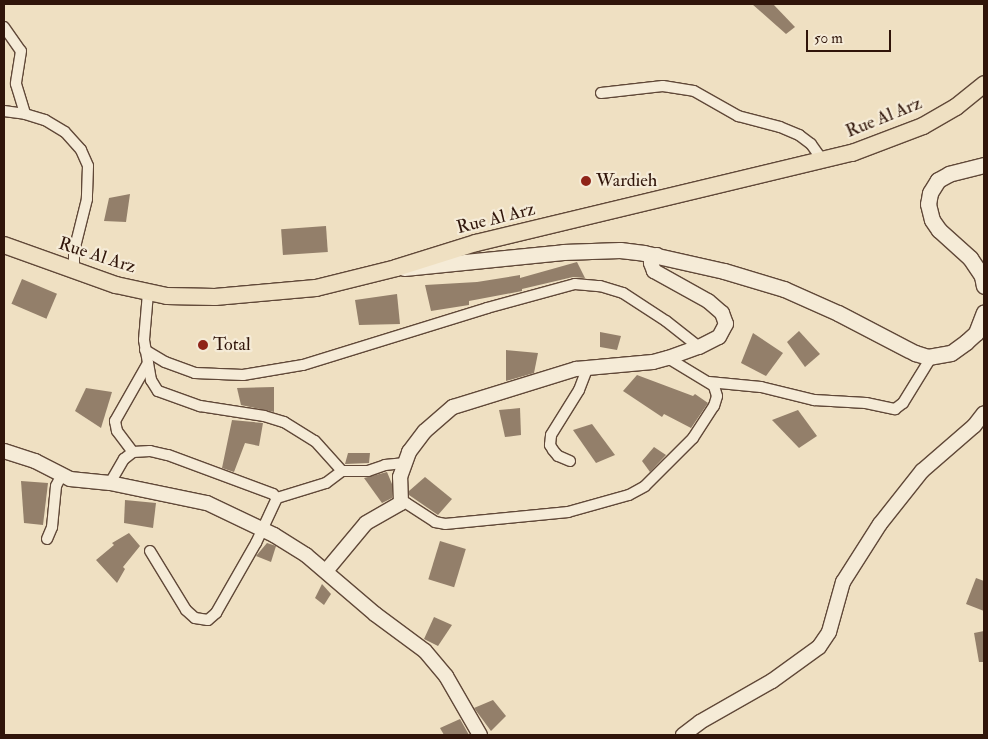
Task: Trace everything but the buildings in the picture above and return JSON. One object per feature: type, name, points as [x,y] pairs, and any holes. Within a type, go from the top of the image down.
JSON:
[{"type":"main road","name":"Rue Al Arz","points":[[4,245],[74,271],[148,293],[167,296],[214,298],[316,288],[396,268],[476,243],[852,153],[923,126],[956,107],[984,84]]},
{"type":"main road","points":[[984,165],[949,174],[938,180],[930,192],[928,204],[932,220],[939,230],[970,258],[982,276],[984,286]]},
{"type":"main road","points":[[396,268],[440,266],[563,252],[620,250],[657,255],[784,289],[838,313],[915,354],[932,356],[951,353],[966,342],[976,333],[984,312]]},
{"type":"street","points":[[4,27],[21,51],[16,84],[25,114]]},
{"type":"street","points":[[601,93],[663,86],[685,89],[703,96],[738,116],[780,127],[799,135],[811,144],[823,160]]},
{"type":"street","points":[[4,111],[25,114],[45,120],[65,132],[81,150],[88,166],[88,199],[74,251],[74,271]]},
{"type":"street","points":[[401,503],[400,478],[403,463],[416,441],[453,407],[588,367],[646,363],[668,358],[699,347],[719,337],[724,329],[725,319],[718,308],[654,271],[651,263],[657,255]]},
{"type":"street","points":[[145,350],[165,362],[195,373],[243,375],[304,365],[487,308],[575,284],[600,286],[623,293],[666,321],[699,347]]},
{"type":"street","points":[[148,293],[143,330],[145,350],[154,386],[163,394],[200,406],[264,416],[284,422],[315,441],[342,471]]},
{"type":"street","points":[[709,382],[761,387],[814,400],[866,403],[895,408],[901,406],[932,356]]},
{"type":"street","points":[[326,571],[366,523],[401,503],[406,503],[435,522],[450,524],[568,512],[629,495],[645,486],[693,438],[710,415],[716,396],[714,386],[709,382],[668,358]]},
{"type":"street","points":[[133,452],[120,436],[114,423],[148,363]]},
{"type":"street","points":[[570,462],[558,456],[552,450],[550,445],[551,435],[579,390],[588,367]]},
{"type":"street","points":[[683,735],[700,722],[772,680],[818,647],[829,632],[843,582],[880,524],[922,471],[974,426],[984,413]]},
{"type":"street","points":[[4,451],[36,461],[61,476],[82,482],[110,483],[191,498],[263,529],[306,555],[375,614],[425,651],[437,664],[465,706],[480,735]]},
{"type":"street","points":[[110,483],[124,459],[133,452],[150,451],[168,455],[273,494],[278,498]]},
{"type":"street","points":[[150,551],[186,610],[195,618],[208,620],[216,613],[263,529],[278,498],[326,483],[342,471],[368,471],[385,465],[403,463]]},
{"type":"street","points":[[47,539],[52,527],[56,486],[61,476]]},
{"type":"place","name":"Wardieh","points":[[586,181]]},
{"type":"place","name":"Total","points":[[203,345]]}]
